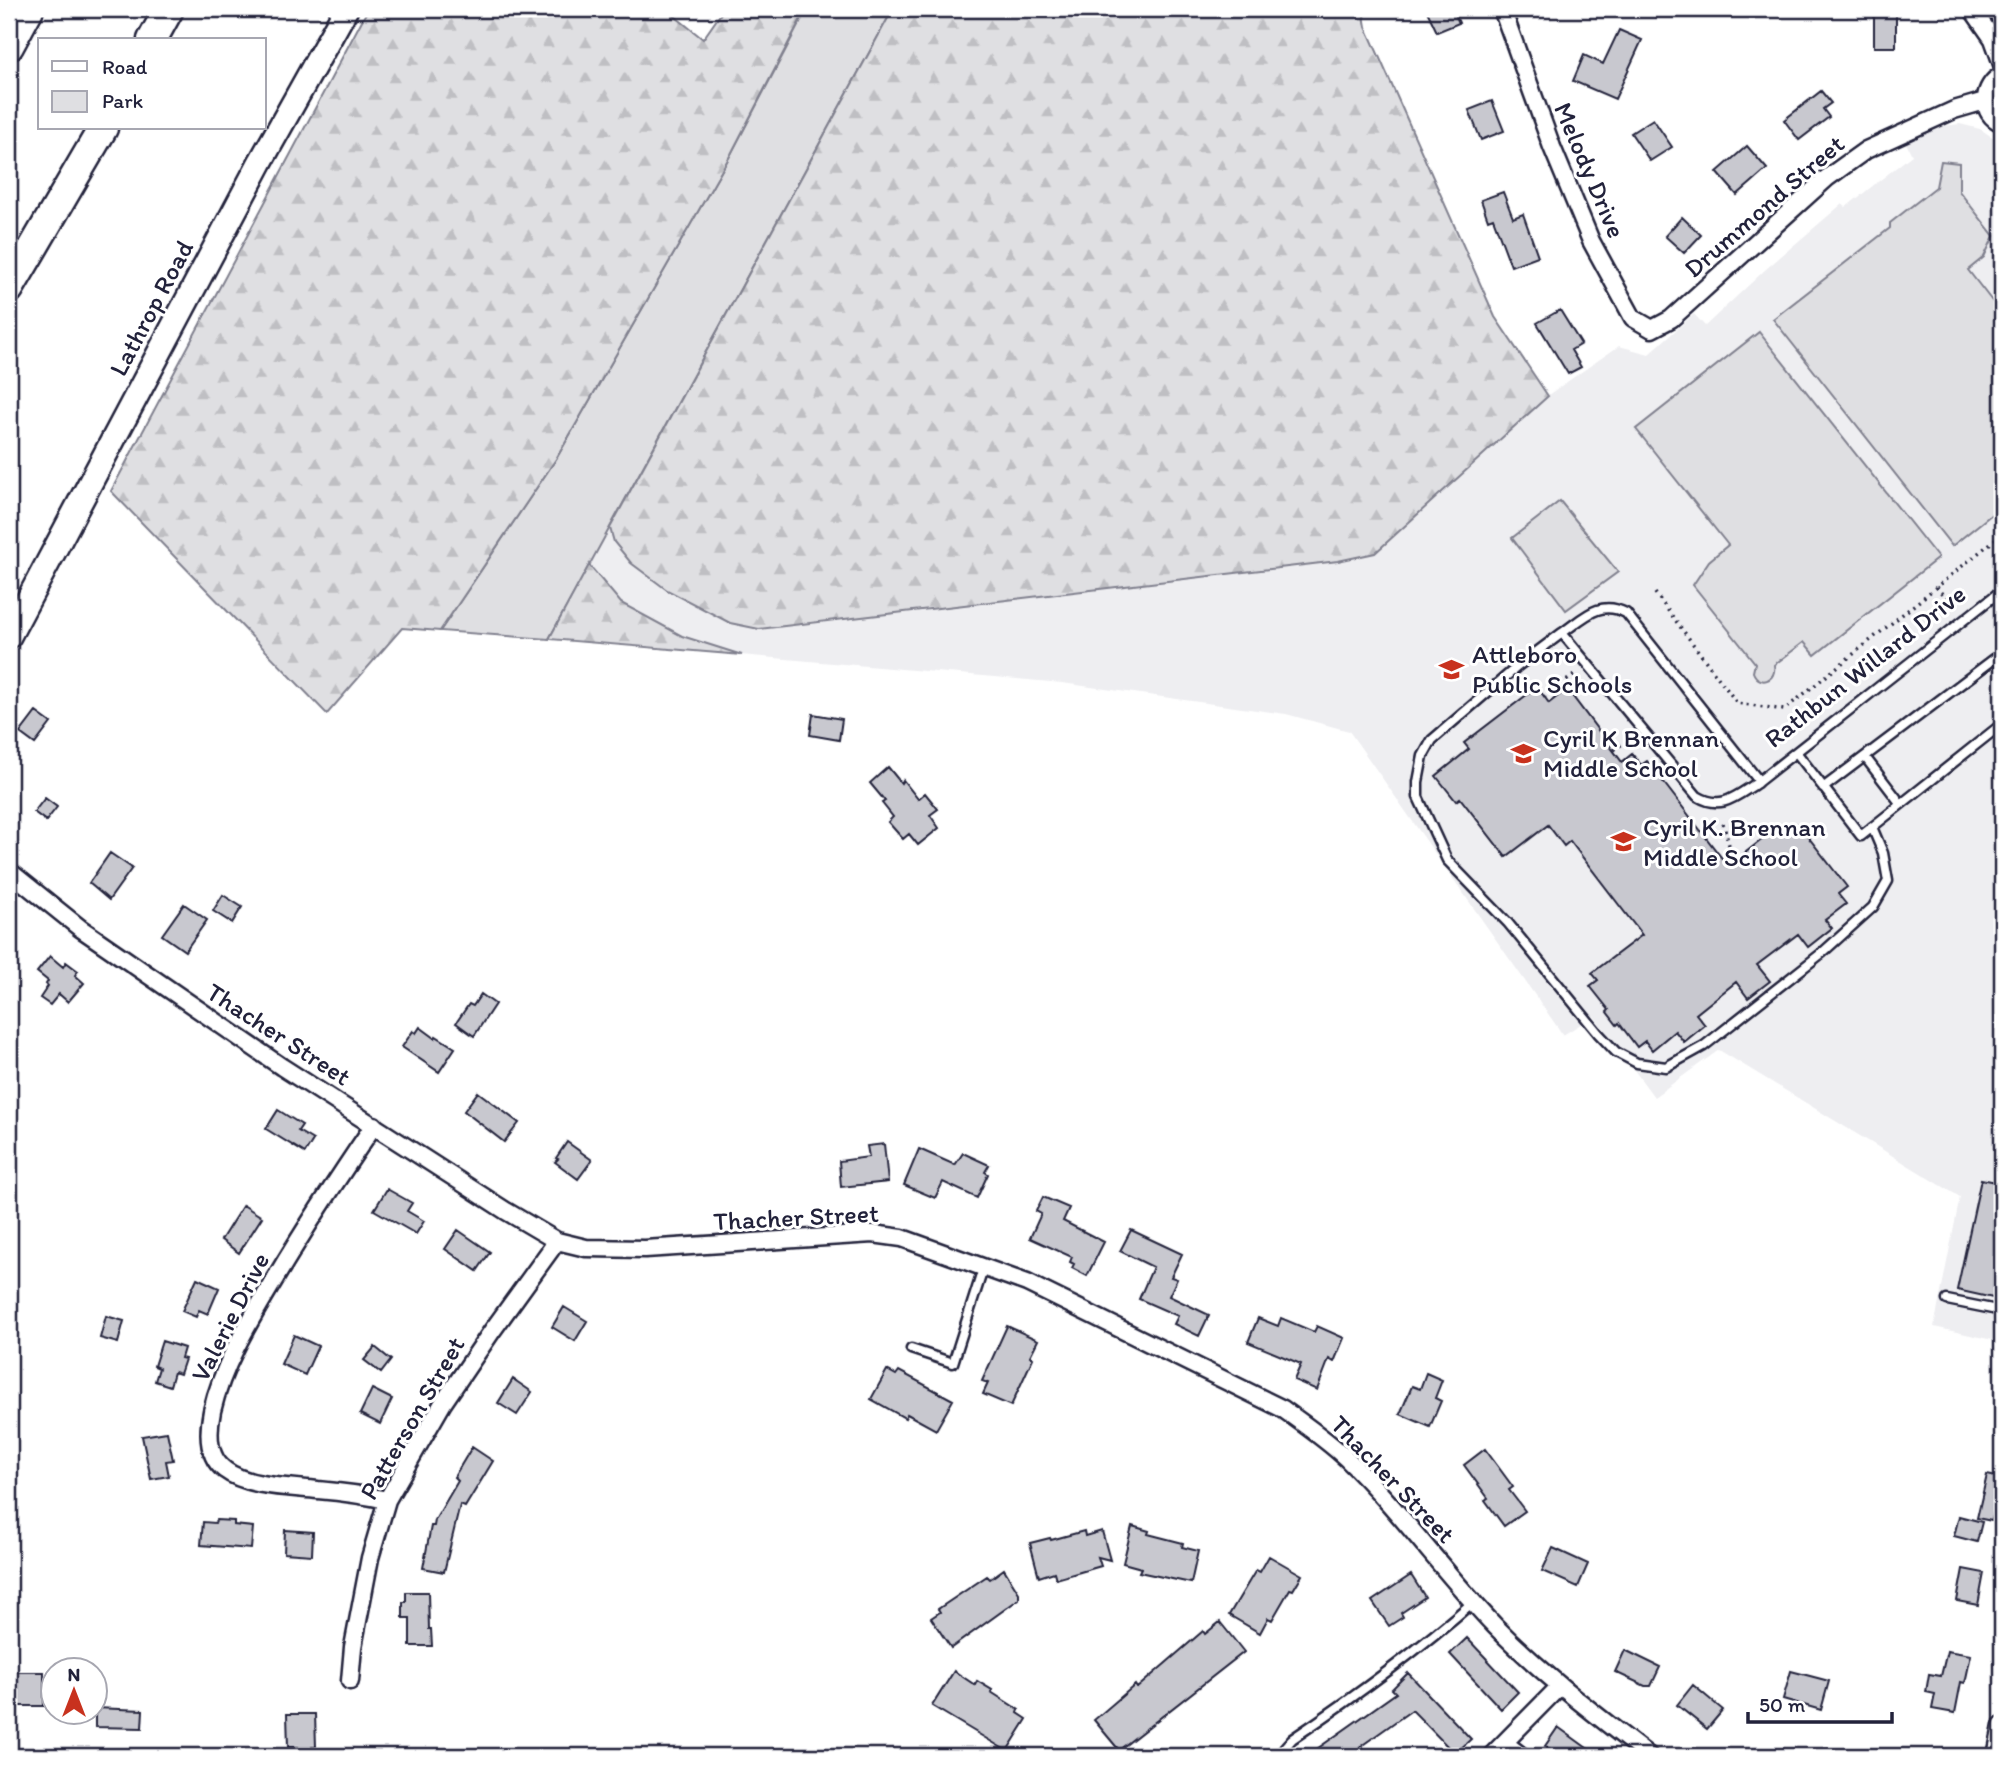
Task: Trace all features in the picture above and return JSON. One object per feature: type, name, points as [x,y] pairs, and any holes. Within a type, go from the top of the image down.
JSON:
[{"type":"highway","points":[[9,46],[29,9]]},
{"type":"highway","points":[[153,38],[169,9]]},
{"type":"highway","points":[[9,289],[102,130]]},
{"type":"main road","name":"Lathrop Road","points":[[9,636],[255,173],[346,9]]},
{"type":"street","name":"Melody Drive","points":[[1502,9],[1552,148],[1591,241],[1633,318],[1652,329],[1658,326]]},
{"type":"street","points":[[1972,9],[1993,39],[2002,64]]},
{"type":"street","points":[[2002,75],[1992,81],[1985,101],[1989,113],[2002,123]]},
{"type":"street","name":"Drummond Street","points":[[1658,326],[1671,319],[1827,178],[1866,150],[1954,110],[1985,101]]},
{"type":"street","name":"Thacher Street","points":[[9,871],[80,928],[282,1067],[557,1241],[586,1248],[645,1249],[873,1234],[902,1238],[984,1266],[1062,1298],[1283,1409],[1346,1458],[1396,1511],[1497,1628],[1560,1686],[1649,1756]]},
{"type":"street","name":"Valerie Drive","points":[[374,1125],[314,1214],[257,1308],[230,1360],[215,1398],[210,1430],[211,1449],[216,1461],[238,1477],[259,1483],[387,1500]]},
{"type":"street","name":"Patterson Street","points":[[350,1681],[353,1647],[370,1558],[387,1500],[443,1403],[557,1241]]},
{"type":"street","points":[[1491,1756],[1560,1686]]},
{"type":"street","points":[[1996,1756],[2002,1726]]},
{"type":"lane","name":"Rathbun Willard Drive","points":[[1759,781],[1626,613],[1616,608],[1598,608],[1562,633],[1698,796],[1706,801],[1729,801],[1759,781],[2002,590]]},
{"type":"lane","points":[[1562,633],[1518,666],[1432,740],[1423,756],[1418,797],[1447,860],[1508,923],[1616,1052],[1637,1063],[1665,1067],[1704,1046],[1822,953],[1873,907],[1888,881],[1884,853],[1872,827]]},
{"type":"lane","points":[[1824,788],[2002,653]]},
{"type":"lane","points":[[1796,752],[1861,836],[2002,724]]},
{"type":"lane","points":[[1865,757],[1901,804]]},
{"type":"lane","points":[[911,1349],[953,1363],[984,1266]]},
{"type":"lane","points":[[1947,1300],[2002,1311]]},
{"type":"lane","points":[[1283,1756],[1284,1748],[1292,1739],[1403,1661],[1473,1602]]},
{"type":"lane","points":[[1507,1740],[1528,1756]]},
{"type":"path","points":[[1655,593],[1737,704],[1784,710],[2002,534]]},
{"type":"path","points":[[1936,587],[1953,606]]},
{"type":"path","points":[[1544,697],[1582,670]]},
{"type":"path","points":[[1614,750],[1632,737]]},
{"type":"path","points":[[1723,823],[1729,845],[1739,858]]},
{"type":"shaded area","name":"Attleboro Public Schools","points":[[368,9],[666,9],[703,39],[724,9],[1363,9],[1366,27],[1495,317],[1548,395],[1619,346],[1649,354],[1694,314],[1705,326],[1842,204],[1846,207],[1912,155],[1906,143],[1944,126],[1960,124],[1980,129],[2000,142],[2002,1342],[1934,1327],[1960,1197],[1719,1050],[1654,1097],[1594,1016],[1563,1035],[1349,731],[1286,714],[1062,683],[402,628],[327,714],[111,491]]},
{"type":"green space","points":[[368,9],[666,9],[703,39],[724,9],[806,9],[731,154],[556,459],[440,631],[402,628],[327,714],[111,491]]},
{"type":"green space","points":[[807,9],[893,9],[549,639],[440,631],[556,459],[731,154]]},
{"type":"green space","points":[[893,9],[1363,9],[1366,27],[1495,317],[1548,396],[1375,553],[1338,561],[759,629],[730,623],[667,590],[631,563],[614,542],[610,528]]},
{"type":"green space","points":[[1941,161],[1959,163],[1959,191],[1994,236],[1984,257],[1968,270],[2002,314],[2002,506],[1952,546],[1773,319],[1890,228],[1890,223],[1936,187]]},
{"type":"green space","points":[[1759,332],[1938,558],[1815,655],[1804,642],[1774,665],[1773,675],[1763,681],[1753,672],[1755,663],[1693,585],[1709,561],[1728,545],[1636,429]]},
{"type":"green space","points":[[1560,501],[1618,572],[1566,610],[1512,538]]},
{"type":"green space","points":[[589,565],[621,603],[682,636],[742,655],[549,639]]},
{"type":"building","points":[[1426,9],[1453,9],[1459,23],[1437,32]]},
{"type":"building","points":[[1874,9],[1896,9],[1896,47],[1874,47]]},
{"type":"building","points":[[1619,30],[1642,40],[1615,99],[1573,81],[1584,55],[1603,64]]},
{"type":"building","points":[[1821,91],[1831,103],[1823,109],[1829,117],[1799,140],[1784,120]]},
{"type":"building","points":[[1492,101],[1504,131],[1481,140],[1469,110]]},
{"type":"building","points":[[1653,119],[1672,147],[1650,161],[1631,133]]},
{"type":"building","points":[[1747,146],[1767,169],[1737,195],[1717,172]]},
{"type":"building","points":[[1503,192],[1513,218],[1523,214],[1538,256],[1511,266],[1493,218],[1488,220],[1481,200]]},
{"type":"building","points":[[1682,217],[1701,235],[1684,253],[1665,236]]},
{"type":"building","points":[[1560,310],[1581,344],[1571,350],[1581,367],[1568,374],[1537,323]]},
{"type":"building","name":"Cyril K. Brennan Middle School","points":[[1537,687],[1549,703],[1567,689],[1622,762],[1632,754],[1641,765],[1647,761],[1728,866],[1782,824],[1788,832],[1798,824],[1847,887],[1838,894],[1846,904],[1825,920],[1832,928],[1808,947],[1798,934],[1757,965],[1770,981],[1748,998],[1736,982],[1696,1014],[1705,1025],[1684,1042],[1675,1031],[1652,1050],[1645,1041],[1637,1047],[1619,1023],[1617,1025],[1590,986],[1598,980],[1592,973],[1642,935],[1570,841],[1564,846],[1548,825],[1506,857],[1460,798],[1456,801],[1436,776],[1469,749],[1464,743]]},
{"type":"building","points":[[36,712],[51,723],[35,744],[20,733]]},
{"type":"building","points":[[813,714],[842,719],[839,740],[810,735]]},
{"type":"building","points":[[888,767],[918,799],[925,793],[938,809],[930,815],[939,828],[918,845],[909,834],[903,839],[888,822],[893,817],[882,803],[885,801],[870,783]]},
{"type":"building","points":[[45,798],[57,807],[46,821],[34,812]]},
{"type":"building","points":[[110,853],[132,868],[109,900],[89,883]]},
{"type":"building","points":[[223,895],[242,907],[232,923],[213,911]]},
{"type":"building","points":[[184,904],[207,920],[185,951],[162,935]]},
{"type":"building","points":[[50,956],[63,967],[66,962],[78,971],[75,975],[84,983],[68,1002],[59,994],[50,1005],[40,998],[48,986],[48,981],[37,972]]},
{"type":"building","points":[[481,994],[495,1004],[474,1036],[456,1023],[469,1004],[473,1006]]},
{"type":"building","points":[[420,1027],[455,1048],[439,1072],[402,1047],[413,1031],[416,1033]]},
{"type":"building","points":[[478,1092],[519,1123],[504,1142],[464,1111]]},
{"type":"building","points":[[278,1110],[302,1125],[298,1131],[313,1140],[305,1153],[266,1129]]},
{"type":"building","points":[[567,1142],[592,1160],[578,1179],[555,1162]]},
{"type":"building","points":[[884,1144],[888,1182],[841,1187],[839,1161],[869,1157],[867,1146]]},
{"type":"building","points":[[919,1149],[955,1165],[963,1153],[989,1165],[985,1172],[988,1174],[977,1198],[943,1182],[935,1198],[904,1185]]},
{"type":"building","points":[[1981,1179],[2002,1183],[2002,1300],[1957,1290]]},
{"type":"building","points":[[387,1189],[412,1203],[407,1211],[424,1221],[416,1234],[374,1210]]},
{"type":"building","points":[[1043,1197],[1069,1208],[1063,1221],[1104,1242],[1087,1276],[1072,1268],[1072,1257],[1030,1238],[1041,1214],[1036,1211]]},
{"type":"building","points":[[243,1205],[262,1217],[239,1253],[221,1240]]},
{"type":"building","points":[[458,1230],[490,1252],[477,1271],[445,1249]]},
{"type":"building","points":[[1131,1230],[1182,1254],[1171,1277],[1177,1279],[1169,1296],[1209,1315],[1199,1336],[1174,1324],[1178,1316],[1139,1299],[1153,1267],[1120,1251]]},
{"type":"building","points":[[197,1278],[219,1288],[208,1314],[199,1310],[196,1317],[182,1311]]},
{"type":"building","points":[[564,1307],[587,1321],[575,1341],[552,1327]]},
{"type":"building","points":[[106,1316],[124,1321],[118,1343],[100,1338]]},
{"type":"building","points":[[1258,1318],[1278,1326],[1281,1318],[1314,1332],[1317,1326],[1344,1338],[1334,1362],[1329,1359],[1317,1390],[1294,1380],[1301,1364],[1248,1342]]},
{"type":"building","points":[[1007,1326],[1038,1340],[1030,1356],[1033,1358],[1011,1406],[983,1394],[988,1383],[982,1381]]},
{"type":"building","points":[[294,1335],[318,1346],[305,1375],[281,1364]]},
{"type":"building","points":[[162,1341],[184,1348],[181,1358],[185,1359],[180,1374],[174,1372],[170,1386],[155,1381],[159,1368],[154,1366]]},
{"type":"building","points":[[375,1347],[391,1360],[381,1373],[364,1360]]},
{"type":"building","points":[[887,1370],[896,1375],[899,1371],[953,1400],[936,1430],[907,1414],[905,1418],[871,1399]]},
{"type":"building","points":[[1426,1373],[1442,1380],[1435,1398],[1441,1401],[1430,1427],[1400,1414],[1412,1386],[1420,1389]]},
{"type":"building","points":[[513,1379],[532,1392],[517,1415],[498,1403]]},
{"type":"building","points":[[372,1389],[392,1399],[380,1424],[360,1414]]},
{"type":"building","points":[[167,1432],[173,1460],[166,1461],[169,1476],[151,1479],[142,1436]]},
{"type":"building","points":[[472,1447],[493,1461],[465,1507],[460,1505],[444,1572],[423,1568],[431,1526],[434,1526],[458,1481],[454,1477]]},
{"type":"building","points":[[1485,1449],[1513,1487],[1509,1490],[1525,1511],[1504,1526],[1464,1465]]},
{"type":"building","points":[[1987,1475],[2002,1478],[2002,1513],[1994,1511],[1992,1521],[1977,1518]]},
{"type":"building","points":[[1959,1516],[1982,1522],[1977,1542],[1954,1536]]},
{"type":"building","points":[[216,1520],[234,1521],[234,1525],[253,1527],[251,1549],[201,1545],[203,1522],[215,1523]]},
{"type":"building","points":[[1132,1526],[1149,1531],[1148,1534],[1183,1543],[1182,1547],[1198,1551],[1191,1583],[1139,1572],[1141,1568],[1123,1563]]},
{"type":"building","points":[[285,1530],[313,1532],[312,1555],[284,1553]]},
{"type":"building","points":[[1084,1531],[1085,1536],[1102,1531],[1110,1560],[1098,1557],[1101,1566],[1056,1579],[1054,1572],[1039,1577],[1030,1543]]},
{"type":"building","points":[[1553,1548],[1588,1564],[1578,1587],[1542,1571]]},
{"type":"building","points":[[1269,1556],[1302,1575],[1293,1590],[1290,1589],[1272,1620],[1268,1618],[1260,1633],[1229,1615],[1256,1570],[1260,1572]]},
{"type":"building","points":[[1004,1569],[1019,1593],[1019,1599],[951,1648],[931,1618],[940,1612],[938,1609],[987,1576],[990,1579]]},
{"type":"building","points":[[1963,1569],[1984,1573],[1978,1605],[1957,1601]]},
{"type":"building","points":[[1411,1575],[1425,1597],[1401,1613],[1403,1617],[1389,1626],[1372,1601]]},
{"type":"building","points":[[406,1592],[428,1592],[432,1646],[410,1646],[410,1618],[403,1618]]},
{"type":"building","points":[[1220,1622],[1244,1652],[1119,1750],[1094,1720],[1135,1685],[1137,1688],[1203,1631],[1205,1634]]},
{"type":"building","points":[[1467,1638],[1518,1692],[1501,1709],[1450,1654]]},
{"type":"building","points":[[1625,1650],[1660,1667],[1651,1686],[1645,1686],[1615,1672]]},
{"type":"building","points":[[1947,1651],[1971,1655],[1965,1683],[1961,1682],[1955,1713],[1932,1709],[1935,1694],[1926,1692],[1929,1674],[1941,1676]]},
{"type":"building","points":[[954,1671],[975,1685],[977,1681],[992,1690],[991,1692],[1019,1710],[1018,1713],[1027,1719],[1007,1751],[932,1706]]},
{"type":"building","points":[[1791,1671],[1829,1681],[1821,1710],[1783,1699]]},
{"type":"building","points":[[14,1672],[38,1672],[38,1706],[14,1706]]},
{"type":"building","points":[[1408,1673],[1471,1739],[1455,1754],[1412,1710],[1347,1756],[1307,1756],[1396,1693],[1392,1689]]},
{"type":"building","points":[[1693,1685],[1723,1710],[1707,1729],[1677,1705]]},
{"type":"building","points":[[108,1709],[143,1710],[142,1728],[95,1727],[108,1726]]},
{"type":"building","points":[[287,1714],[315,1714],[316,1747],[312,1747],[313,1756],[298,1756],[298,1747],[288,1747]]},
{"type":"building","points":[[1558,1727],[1598,1756],[1559,1756],[1545,1746]]},
{"type":"place","name":"Attleboro Public Schools","points":[[1452,669]]},
{"type":"place","name":"Cyril K Brennan Middle School","points":[[1523,753]]},
{"type":"place","name":"Cyril K. Brennan Middle School","points":[[1623,842]]}]
